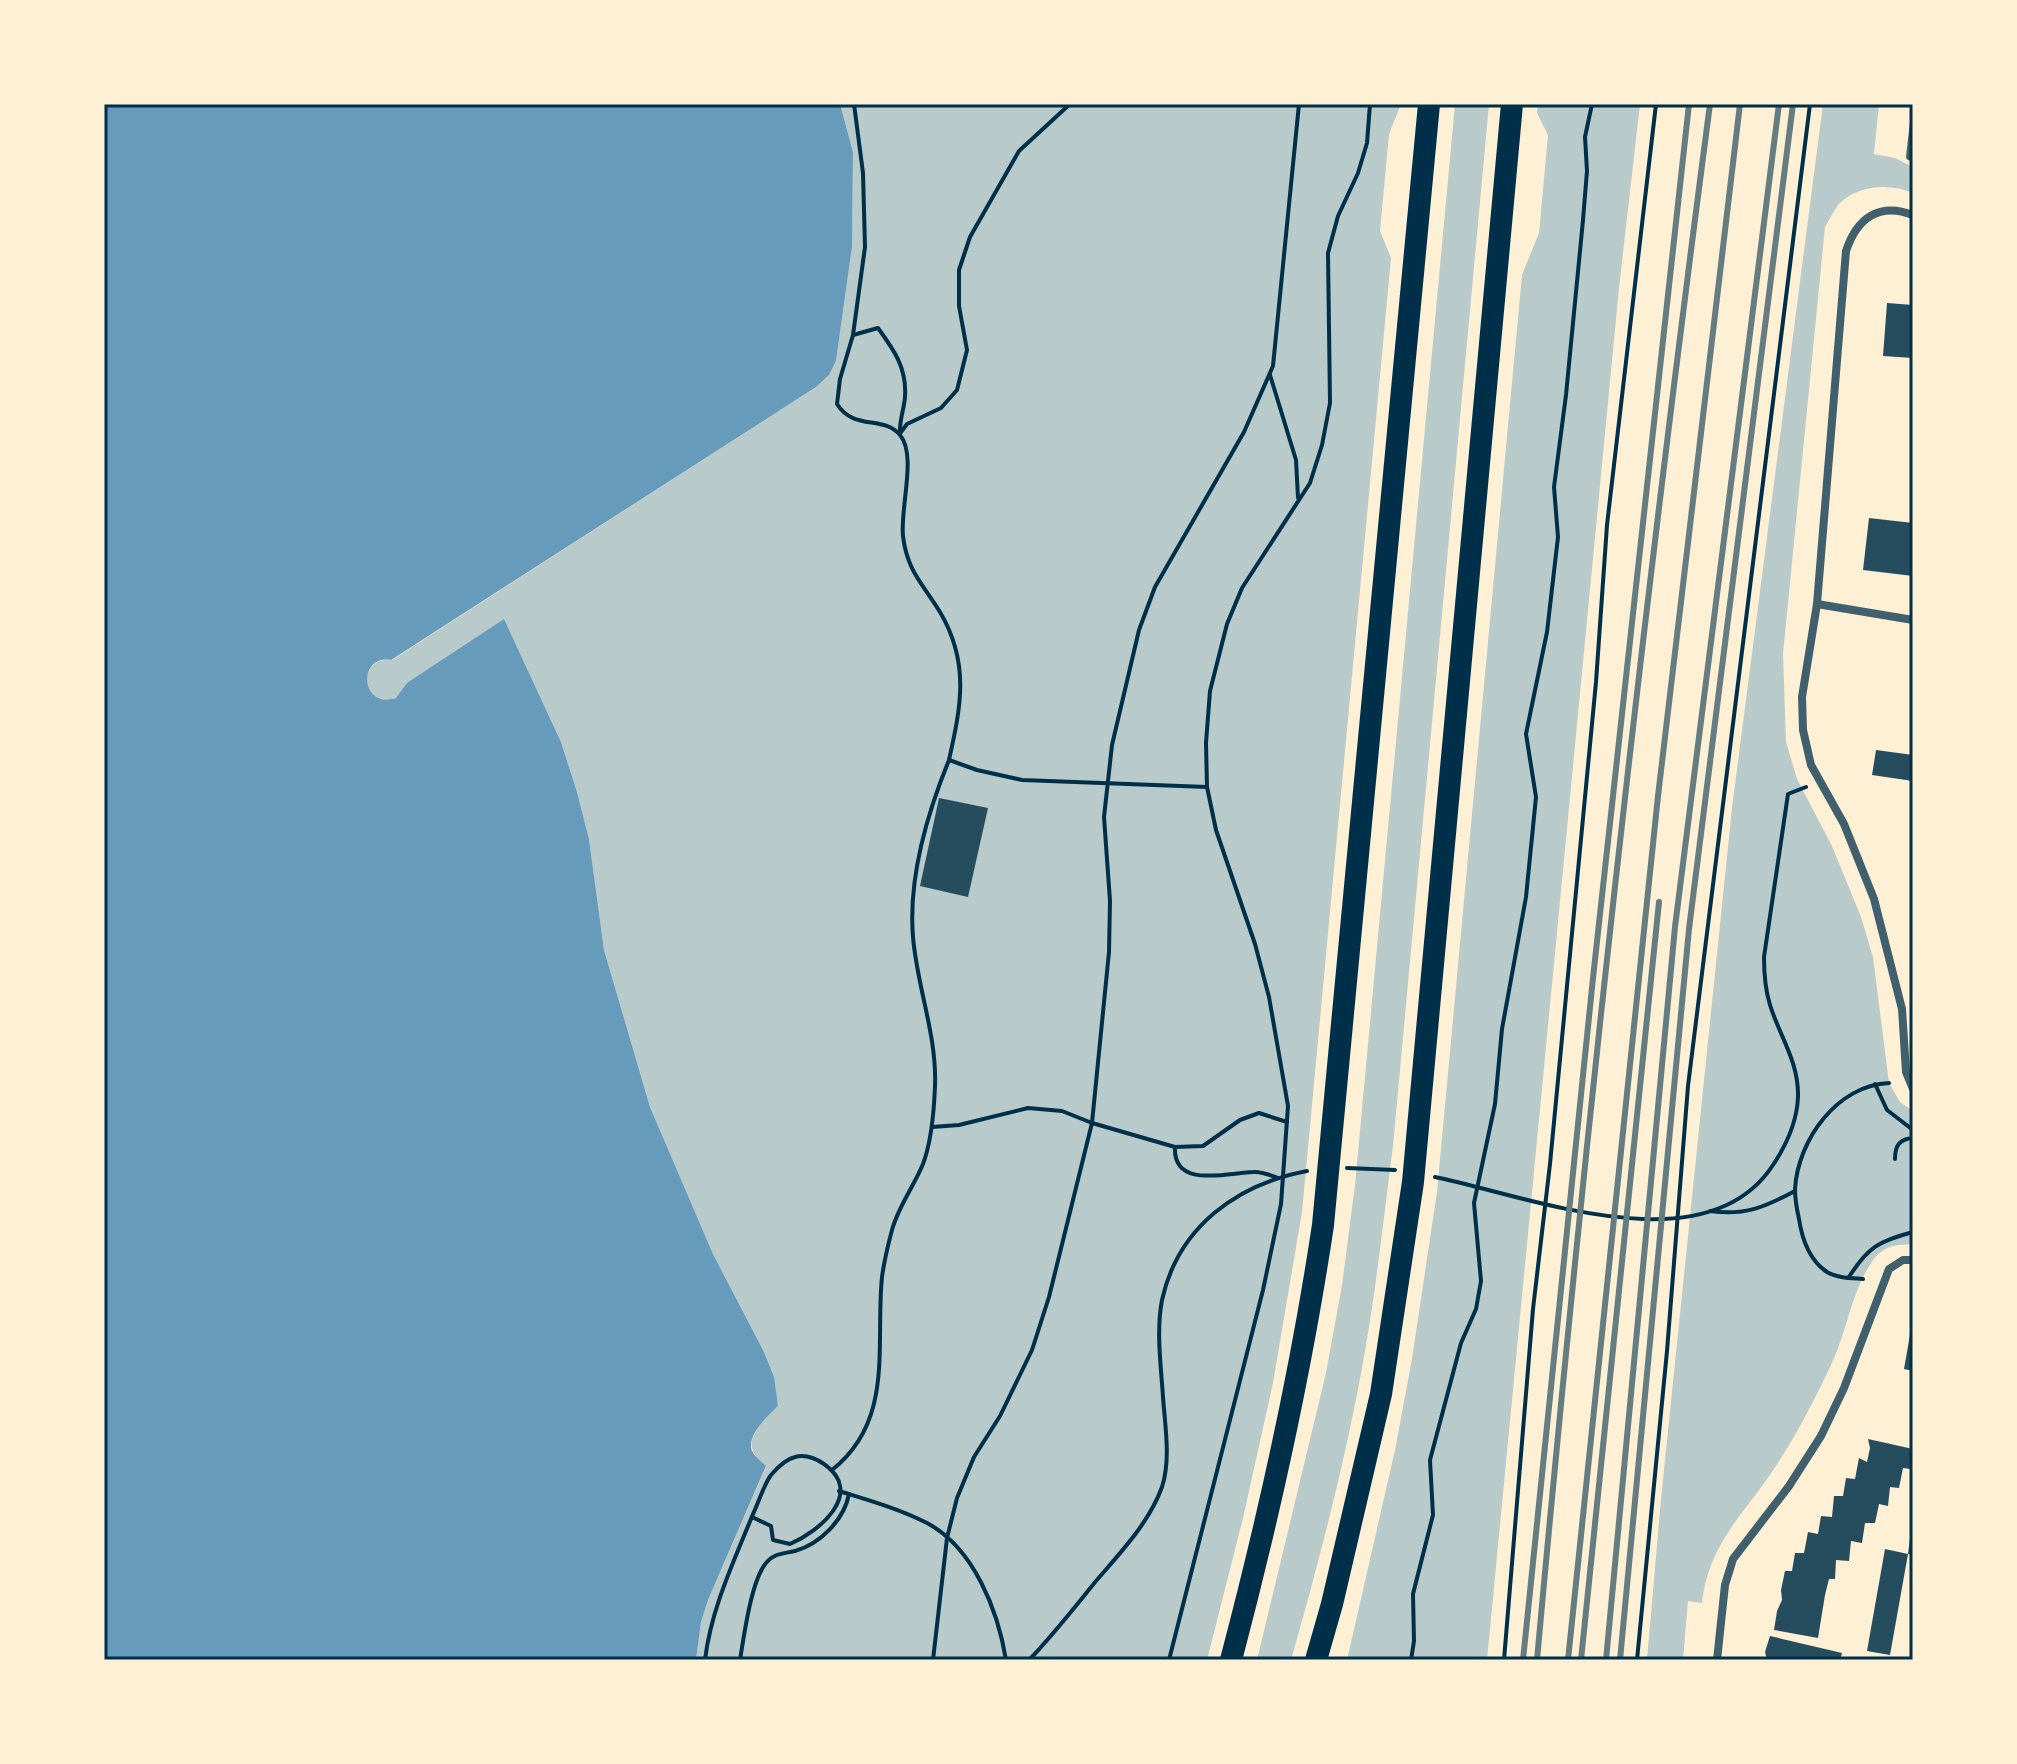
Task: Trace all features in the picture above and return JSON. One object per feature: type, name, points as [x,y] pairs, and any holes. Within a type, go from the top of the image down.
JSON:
[{"type":"highway","points":[[1231,1660],[1285,1439],[1323,1225],[1429,104]]},
{"type":"highway","points":[[1316,1660],[1381,1394],[1413,1182],[1512,104]]},
{"type":"street","points":[[1913,215],[1899,210],[1875,214],[1852,233],[1846,251],[1817,604],[1802,697],[1803,730],[1811,765],[1844,824],[1874,899],[1902,1009],[1906,1072],[1913,1089]]},
{"type":"street","points":[[1817,604],[1913,620]]},
{"type":"street","points":[[1717,1660],[1725,1585],[1733,1559],[1789,1486],[1821,1436],[1850,1375],[1889,1269],[1903,1260],[1913,1260]]},
{"type":"lane","points":[[1913,122],[1909,157],[1913,159]]},
{"type":"path","points":[[832,1470],[855,1445],[873,1408],[881,1363],[882,1278],[893,1226],[924,1161],[931,1127],[935,1062],[912,935],[914,882],[933,800],[949,760],[961,695],[962,670],[958,651],[944,621],[918,581],[906,555],[902,512],[908,465],[906,445],[900,434],[891,427],[855,420],[843,414],[837,404],[853,335],[865,247],[863,173],[854,104]]},
{"type":"path","points":[[900,434],[907,424],[941,408],[957,390],[967,350],[959,306],[959,270],[970,237],[1019,151],[1070,104]]},
{"type":"path","points":[[933,1660],[947,1538],[966,1475],[1000,1416],[1032,1350],[1049,1297],[1092,1123],[1109,952],[1110,901],[1104,817],[1107,782],[1112,745],[1139,630],[1155,587],[1244,432],[1270,373],[1278,330],[1299,104]]},
{"type":"path","points":[[1169,1660],[1263,1290],[1281,1204],[1288,1106],[1269,997],[1255,944],[1216,830],[1207,787],[1210,691],[1227,624],[1242,588],[1310,483],[1322,445],[1330,403],[1328,253],[1338,216],[1358,173],[1367,143],[1370,104]]},
{"type":"path","points":[[1411,1660],[1414,1641],[1413,1594],[1433,1515],[1430,1460],[1461,1343],[1476,1309],[1481,1281],[1474,1203],[1495,1104],[1502,1029],[1526,897],[1536,797],[1526,734],[1547,632],[1558,537],[1554,487],[1583,220],[1587,171],[1585,137],[1592,104]]},
{"type":"path","points":[[1504,1660],[1533,1309],[1550,1164],[1596,682],[1607,525],[1656,104]]},
{"type":"path","points":[[1637,1660],[1667,1351],[1688,1086],[1810,104]]},
{"type":"path","points":[[853,335],[878,328],[900,359],[905,396],[899,420],[900,434]]},
{"type":"path","points":[[1270,373],[1296,460],[1299,500]]},
{"type":"path","points":[[949,760],[1022,780],[1207,787]]},
{"type":"path","points":[[1709,1211],[1751,1190],[1769,1171],[1784,1148],[1793,1126],[1798,1100],[1797,1075],[1791,1053],[1770,1006],[1764,957],[1788,794],[1820,782]]},
{"type":"path","points":[[1863,1279],[1829,1273],[1810,1255],[1801,1234],[1795,1191],[1805,1153],[1829,1113],[1849,1094],[1875,1084],[1889,1083]]},
{"type":"path","points":[[1875,1084],[1887,1110],[1913,1130]]},
{"type":"path","points":[[931,1127],[959,1125],[1028,1108],[1062,1111],[1175,1147],[1203,1146],[1240,1120],[1259,1113],[1287,1122]]},
{"type":"path","points":[[1895,1159],[1900,1142],[1913,1138]]},
{"type":"path","points":[[1175,1147],[1174,1158],[1178,1167],[1186,1173],[1230,1175],[1256,1171],[1278,1178]]},
{"type":"path","points":[[1337,1168],[1401,1171]]},
{"type":"path","points":[[1029,1660],[1147,1518],[1163,1485],[1166,1449],[1160,1346],[1162,1301],[1180,1253],[1208,1216],[1226,1202],[1278,1178],[1315,1170]]},
{"type":"path","points":[[1427,1176],[1558,1208],[1607,1216],[1670,1217],[1709,1211],[1734,1214],[1770,1204],[1795,1191]]},
{"type":"path","points":[[1849,1277],[1876,1245],[1913,1232]]},
{"type":"path","points":[[705,1660],[718,1603],[752,1517],[769,1477],[780,1465],[795,1457],[814,1457],[832,1470],[840,1484],[836,1508],[828,1519],[790,1544],[773,1540],[771,1526],[752,1517]]},
{"type":"path","points":[[839,1491],[918,1519],[947,1538],[960,1552],[989,1600],[1002,1633],[1006,1660]]},
{"type":"path","points":[[740,1660],[745,1625],[760,1573],[767,1562],[776,1554],[797,1550],[813,1542],[836,1523],[849,1494]]},
{"type":"shaded area","points":[[840,104],[1401,104],[1389,134],[1380,231],[1391,258],[1302,1212],[1273,1383],[1207,1660],[696,1660],[701,1622],[708,1600],[766,1467],[754,1453],[753,1439],[759,1426],[778,1406],[763,1350],[713,1254],[650,1107],[604,950],[589,839],[561,742],[504,620],[396,698],[375,696],[367,681],[373,665],[392,660],[816,387],[829,375],[836,361],[852,247],[853,152]]},
{"type":"shaded area","points":[[1455,104],[1489,104],[1393,1146],[1358,1390],[1322,1545],[1291,1660],[1257,1660],[1326,1373],[1355,1185]]},
{"type":"shaded area","points":[[1538,104],[1640,104],[1619,288],[1487,1660],[1347,1660],[1395,1450],[1437,1192],[1522,275],[1539,233],[1548,135],[1537,113]]},
{"type":"shaded area","points":[[1823,104],[1879,104],[1874,154],[1895,158],[1913,167],[1913,193],[1884,187],[1855,193],[1839,204],[1825,227],[1783,654],[1786,742],[1797,779],[1832,846],[1861,917],[1873,957],[1889,1083],[1900,1102],[1913,1111],[1913,1245],[1884,1250],[1864,1275],[1825,1378],[1791,1442],[1720,1546],[1706,1582],[1702,1603],[1688,1601],[1683,1660],[1647,1660],[1732,808]]},
{"type":"water","points":[[104,104],[840,104],[853,152],[852,247],[836,361],[829,375],[816,387],[391,660],[380,660],[368,672],[367,681],[375,696],[396,698],[407,683],[504,619],[561,742],[589,839],[604,950],[650,1107],[713,1254],[774,1377],[778,1406],[759,1426],[751,1445],[753,1453],[766,1466],[708,1600],[701,1622],[696,1660],[104,1660]]},
{"type":"building","points":[[1887,303],[1913,305],[1913,358],[1883,356]]},
{"type":"building","points":[[1869,518],[1913,523],[1913,576],[1863,570]]},
{"type":"building","points":[[1876,750],[1913,755],[1913,781],[1872,775]]},
{"type":"building","points":[[939,798],[988,808],[968,897],[920,886]]},
{"type":"building","points":[[1913,1329],[1913,1371],[1904,1369]]},
{"type":"building","points":[[1868,1439],[1913,1449],[1910,1469],[1903,1468],[1899,1488],[1890,1487],[1888,1506],[1879,1504],[1875,1523],[1865,1523],[1862,1543],[1851,1541],[1849,1561],[1836,1560],[1835,1579],[1829,1579],[1818,1638],[1774,1630],[1785,1571],[1792,1571],[1795,1553],[1804,1553],[1808,1532],[1818,1534],[1821,1516],[1832,1517],[1834,1496],[1843,1496],[1846,1478],[1855,1479],[1859,1458],[1867,1462]]},
{"type":"building","points":[[1911,1531],[1913,1555],[1908,1554]]},
{"type":"building","points":[[1885,1549],[1908,1554],[1890,1655],[1867,1651]]},
{"type":"building","points":[[1770,1636],[1842,1653],[1840,1660],[1767,1660],[1765,1652]]},
{"type":"railway","points":[[1523,1660],[1593,978],[1689,104]]},
{"type":"railway","points":[[1537,1660],[1574,1270],[1616,881],[1710,104]]},
{"type":"railway","points":[[1568,1660],[1658,796],[1740,104]]},
{"type":"railway","points":[[1606,1660],[1675,927],[1779,104]]},
{"type":"railway","points":[[1620,1660],[1689,929],[1793,104]]},
{"type":"railway","points":[[1581,1660],[1659,902]]}]
